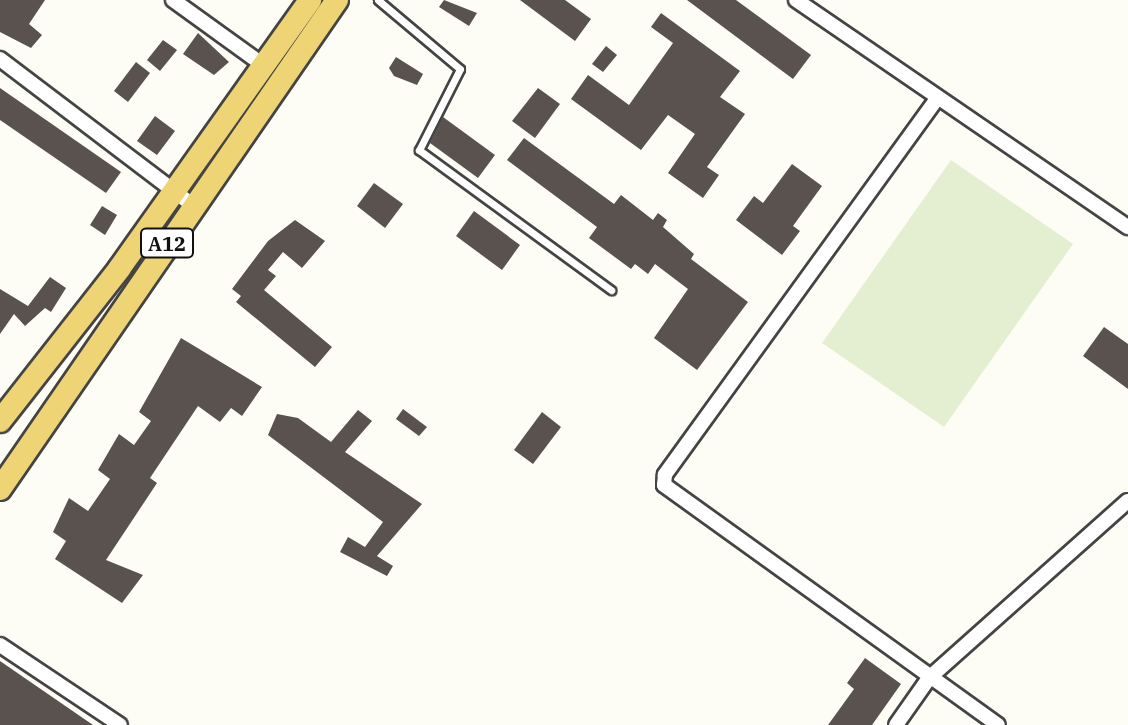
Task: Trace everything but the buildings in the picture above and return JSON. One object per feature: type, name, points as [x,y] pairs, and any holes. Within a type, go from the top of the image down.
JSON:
[{"type":"main road","name":"A12","points":[[0,421],[173,192],[310,0]]},
{"type":"main road","name":"A12","points":[[0,489],[337,0]]},
{"type":"street","points":[[173,0],[263,65]]},
{"type":"street","points":[[796,0],[936,100],[1128,227]]},
{"type":"street","points":[[0,59],[194,206]]},
{"type":"street","points":[[936,100],[665,475],[664,485],[998,725]]},
{"type":"street","points":[[896,725],[929,678],[1128,501]]},
{"type":"street","points":[[0,645],[120,725]]},
{"type":"lane","points":[[378,0],[460,69],[419,150],[611,290]]},
{"type":"green space","points":[[951,160],[1073,244],[944,427],[822,343]]}]
